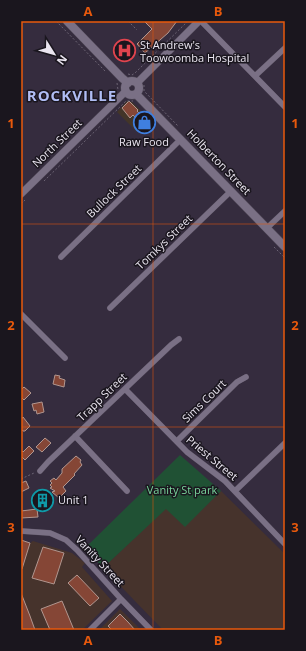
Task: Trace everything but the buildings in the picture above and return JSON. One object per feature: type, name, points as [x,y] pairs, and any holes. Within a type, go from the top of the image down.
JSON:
[{"type":"main road","points":[[67,21],[122,78],[137,83],[140,93],[129,94],[122,92],[126,87],[137,83]]},
{"type":"main road","name":"Holberton Street","points":[[140,93],[181,140],[285,247]]},
{"type":"street","points":[[137,83],[200,21],[285,107]]},
{"type":"street","points":[[255,76],[285,48]]},
{"type":"street","name":"North Street","points":[[24,196],[122,92]]},
{"type":"street","name":"Bullock Street","points":[[61,257],[181,140]]},
{"type":"street","name":"Tomkys Street","points":[[110,308],[231,191]]},
{"type":"street","points":[[267,228],[285,211]]},
{"type":"street","points":[[21,314],[64,358]]},
{"type":"street","name":"Trapp Street","points":[[40,471],[75,436],[179,339]]},
{"type":"street","name":"Sims Court","points":[[176,441],[237,382],[246,377]]},
{"type":"street","name":"Priest Street","points":[[125,389],[187,452],[225,481],[285,544]]},
{"type":"street","points":[[75,436],[127,491]]},
{"type":"street","points":[[235,491],[285,443]]},
{"type":"street","name":"Vanity Street","points":[[21,531],[50,533],[66,540],[151,630]]},
{"type":"street","points":[[90,630],[121,599]]},
{"type":"path","points":[[56,21],[106,72]]},
{"type":"path","points":[[128,21],[137,30]]},
{"type":"path","points":[[126,74],[132,75],[135,73],[188,21]]},
{"type":"path","points":[[116,83],[122,92]]},
{"type":"path","points":[[137,83],[140,93]]},
{"type":"path","points":[[43,182],[126,101]]},
{"type":"path","points":[[21,204],[24,196]]},
{"type":"path","points":[[21,479],[40,471]]},
{"type":"shaded area","points":[[127,101],[132,102],[150,120],[137,132],[117,112]]},
{"type":"shaded area","points":[[221,491],[285,554],[285,630],[163,630],[103,568],[166,508],[185,526]]},
{"type":"shaded area","points":[[21,540],[30,543],[33,541],[72,553],[85,563],[82,567],[112,601],[82,630],[21,630]]},
{"type":"shaded area","points":[[120,609],[141,630],[99,630]]},
{"type":"green space","name":"Vanity St park","points":[[180,455],[221,491],[185,527],[166,509],[103,568],[85,548]]},
{"type":"place","name":"St Andrew's Toowoomba Hospital","points":[[124,51]]},
{"type":"place","name":"Raw Food","points":[[144,122]]},
{"type":"place","name":"Unit 1","points":[[42,500]]},
{"type":"district","name":"ROCKVILLE","points":[[72,96]]}]
